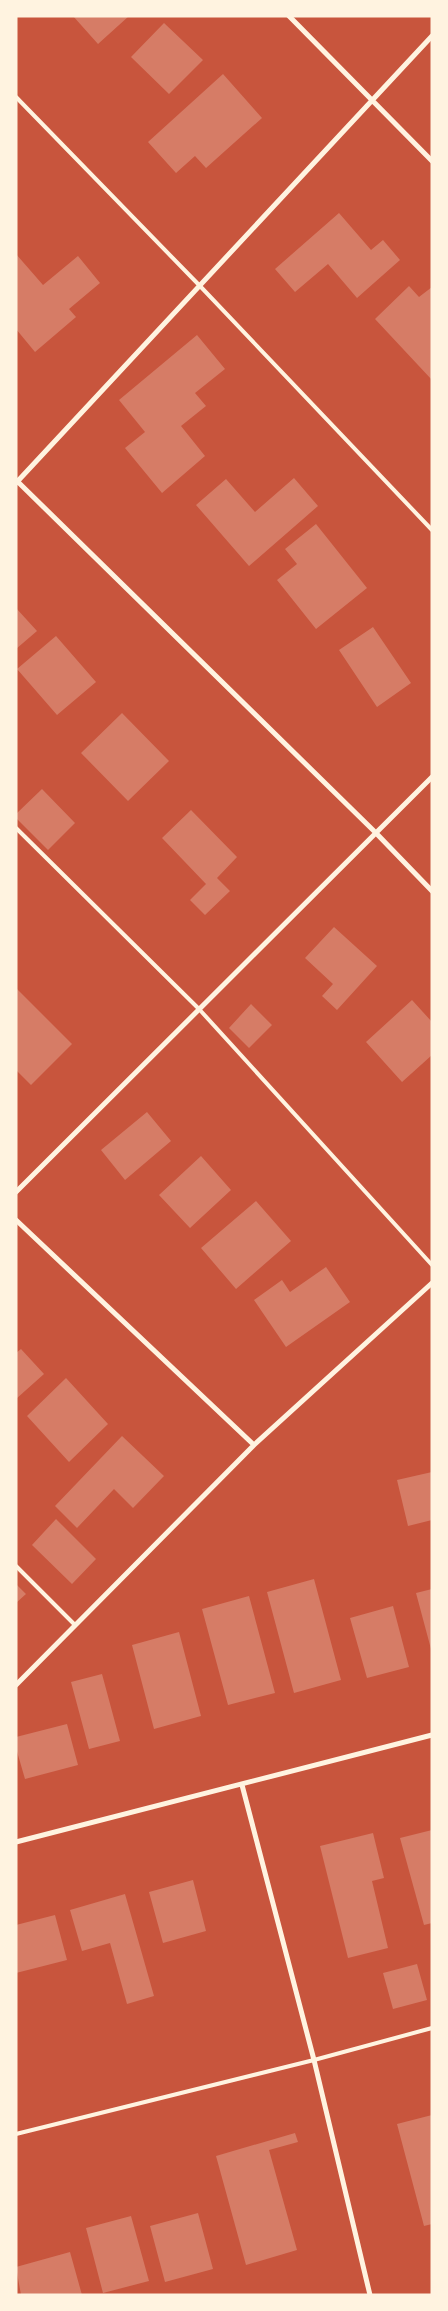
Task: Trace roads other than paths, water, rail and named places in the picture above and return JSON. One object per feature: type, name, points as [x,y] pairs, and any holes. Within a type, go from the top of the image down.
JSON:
[{"type":"street","points":[[289,16],[432,161]]},
{"type":"street","points":[[432,36],[17,481],[375,832],[432,891]]},
{"type":"street","points":[[16,1192],[432,777]]},
{"type":"street","points":[[16,1220],[254,1445]]},
{"type":"street","points":[[16,1685],[254,1445],[432,1282]]},
{"type":"street","points":[[16,1842],[432,1735]]},
{"type":"street","points":[[242,1785],[314,2060],[370,2295]]},
{"type":"lane","points":[[16,96],[432,530]]},
{"type":"lane","points":[[16,828],[198,1009],[432,1265]]},
{"type":"lane","points":[[16,1566],[75,1625]]},
{"type":"lane","points":[[16,2134],[314,2060],[432,2028]]}]
